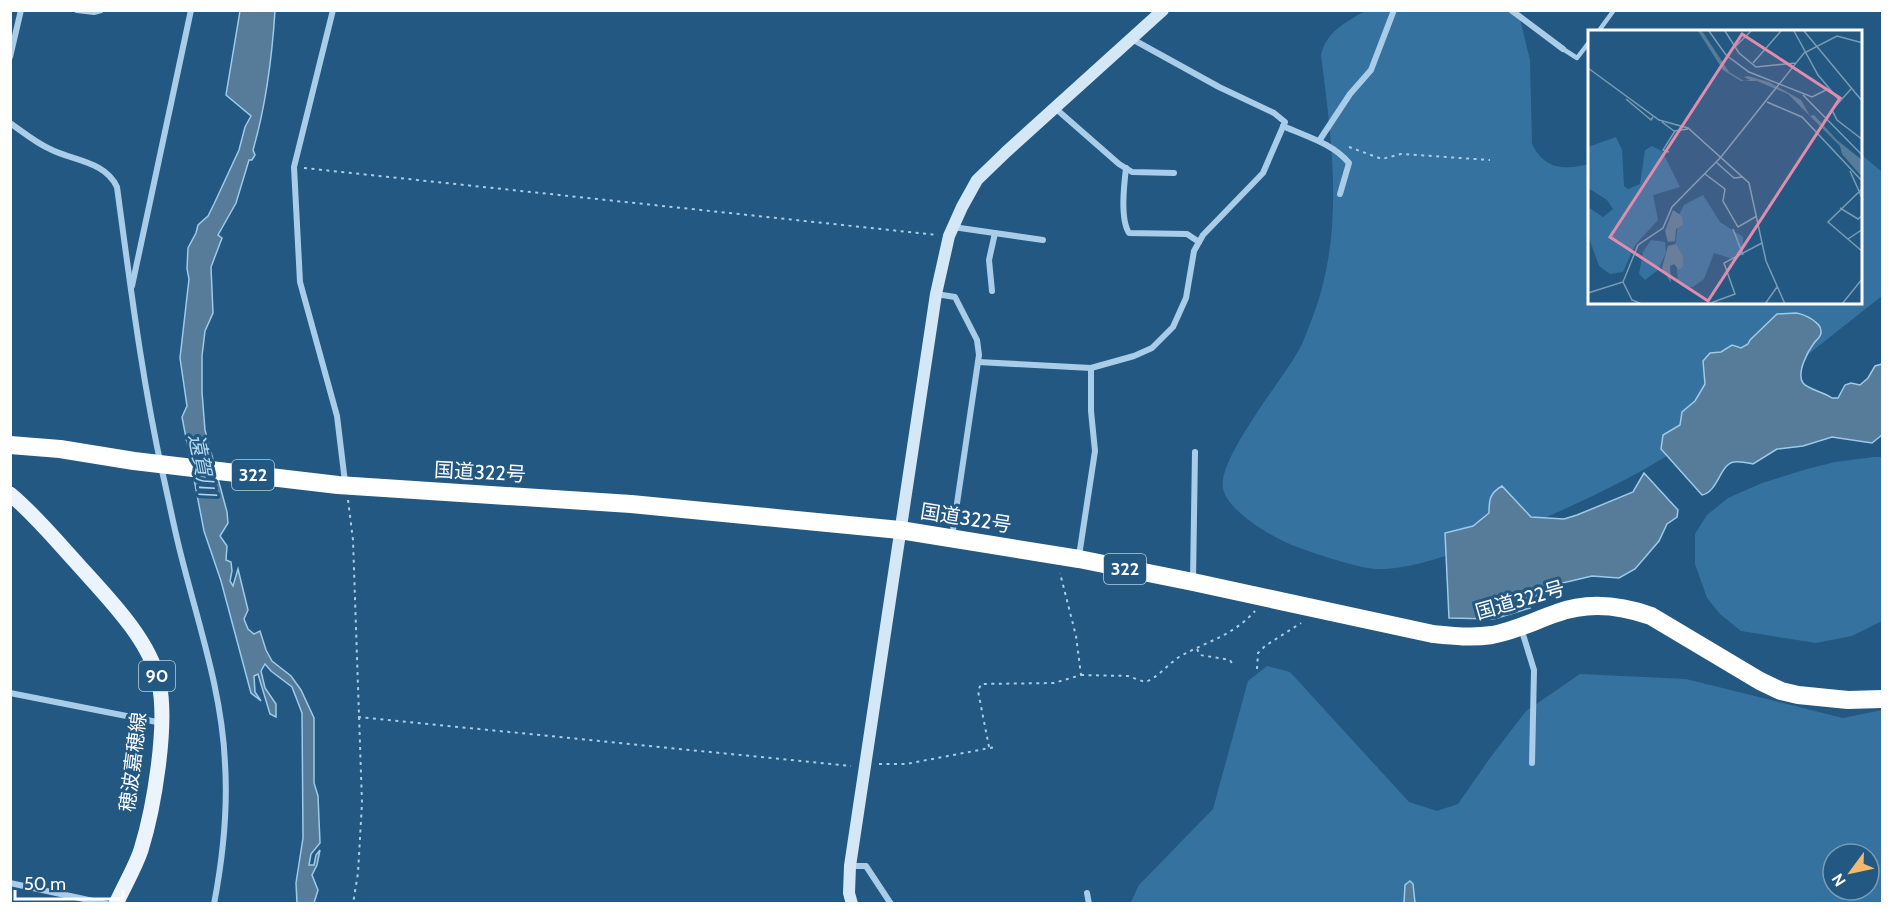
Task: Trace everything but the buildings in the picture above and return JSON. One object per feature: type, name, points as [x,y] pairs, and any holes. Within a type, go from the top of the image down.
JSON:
[{"type":"highway","name":"国道322号","points":[[10,445],[60,449],[342,486],[631,504],[900,531],[1060,556],[1193,582],[1422,632],[1463,637],[1494,635],[1582,606],[1610,606],[1632,609],[1651,616],[1760,681],[1781,691],[1836,700],[1882,699]]},
{"type":"main road","name":"穂波嘉穂線","points":[[10,494],[116,607],[143,643],[159,682],[162,723],[153,797],[141,852],[116,903]]},
{"type":"street","points":[[10,57],[21,10]]},
{"type":"street","points":[[77,10],[94,12],[101,10]]},
{"type":"street","points":[[131,290],[191,10]]},
{"type":"street","points":[[333,10],[294,166],[300,282],[337,416],[342,486]]},
{"type":"street","points":[[852,903],[849,893],[850,866],[864,768],[936,294],[951,231],[977,180],[1163,10]]},
{"type":"street","points":[[1319,141],[1350,94],[1371,70],[1394,10]]},
{"type":"street","points":[[1511,10],[1563,49]]},
{"type":"street","points":[[978,362],[1091,368],[1134,356],[1152,348],[1173,327],[1186,298],[1194,250],[1203,235],[1263,173],[1285,122],[1274,113],[1219,87],[1132,39]]},
{"type":"street","points":[[1055,108],[1132,172],[1174,173]]},
{"type":"street","points":[[10,123],[49,149],[106,171],[113,178],[117,187],[131,290],[180,553],[205,644],[219,709],[225,762],[226,807],[221,864],[214,903]]},
{"type":"street","points":[[1283,126],[1326,143],[1349,163],[1340,194]]},
{"type":"street","points":[[1126,168],[1124,193],[1126,228],[1129,233],[1187,234],[1199,242]]},
{"type":"street","points":[[951,231],[995,233],[1043,240]]},
{"type":"street","points":[[992,291],[989,260],[995,233]]},
{"type":"street","points":[[936,294],[955,297],[976,340],[979,355],[952,538]]},
{"type":"street","points":[[1078,560],[1095,451],[1091,411],[1091,368]]},
{"type":"street","points":[[1193,582],[1196,452]]},
{"type":"street","points":[[1520,627],[1534,670],[1532,763]]},
{"type":"street","points":[[10,693],[162,723]]},
{"type":"street","points":[[850,866],[866,866],[891,903]]},
{"type":"street","points":[[10,883],[107,903]]},
{"type":"street","points":[[1087,893],[1089,903]]},
{"type":"lane","points":[[1599,30],[1614,10]]},
{"type":"lane","points":[[1563,49],[1577,58],[1588,44]]},
{"type":"path","points":[[1337,151],[1342,145],[1382,159],[1401,154],[1490,160]]},
{"type":"path","points":[[294,166],[951,231]]},
{"type":"path","points":[[342,486],[353,540],[362,803],[358,873],[353,903]]},
{"type":"path","points":[[1060,556],[1059,566],[1076,636],[1081,675]]},
{"type":"path","points":[[989,747],[978,691],[981,684],[1054,683],[1081,675],[1128,676],[1145,682],[1153,679],[1177,658],[1243,625],[1257,609],[1260,597]]},
{"type":"path","points":[[1257,669],[1258,652],[1312,616],[1315,609]]},
{"type":"path","points":[[1197,648],[1200,655],[1230,660],[1233,665]]},
{"type":"path","points":[[358,717],[864,768]]},
{"type":"path","points":[[879,764],[906,764],[995,747]]},
{"type":"shaded area","points":[[1365,11],[1518,11],[1530,60],[1532,144],[1543,159],[1556,166],[1572,167],[1588,164],[1588,304],[1863,304],[1863,156],[1882,172],[1882,296],[1740,407],[1668,456],[1595,495],[1493,539],[1419,564],[1375,569],[1322,556],[1273,536],[1241,514],[1226,497],[1223,488],[1224,476],[1239,441],[1299,351],[1323,284],[1329,252],[1333,187],[1329,121],[1321,55],[1327,40],[1344,24]]},
{"type":"shaded area","points":[[1882,457],[1882,621],[1852,636],[1816,643],[1741,631],[1720,614],[1707,598],[1695,564],[1695,534],[1707,515],[1728,498],[1762,483],[1835,462]]},
{"type":"shaded area","points":[[1267,666],[1290,672],[1409,802],[1437,811],[1458,804],[1526,711],[1580,674],[1686,679],[1843,718],[1882,710],[1882,903],[1130,904],[1139,885],[1213,809],[1248,681]]},
{"type":"water","name":"遠賀川","points":[[240,11],[275,11],[274,29],[265,99],[253,150],[255,155],[252,160],[249,160],[236,203],[218,235],[222,238],[211,267],[213,313],[205,331],[202,356],[205,430],[227,512],[228,523],[220,536],[227,546],[226,560],[231,562],[230,581],[233,586],[238,569],[248,610],[244,619],[248,629],[254,634],[260,631],[272,661],[291,676],[301,690],[314,718],[314,783],[318,796],[320,843],[311,854],[309,865],[314,865],[316,855],[320,850],[312,875],[318,890],[314,903],[297,903],[296,883],[303,838],[302,713],[292,687],[265,664],[261,671],[265,688],[276,704],[276,717],[270,714],[258,674],[254,676],[255,692],[261,701],[251,693],[221,581],[204,531],[182,417],[187,406],[180,358],[189,279],[188,248],[198,225],[208,216],[214,204],[239,150],[245,127],[251,116],[226,95]]},
{"type":"water","points":[[1796,313],[1813,320],[1821,329],[1820,336],[1809,351],[1802,368],[1801,379],[1808,387],[1832,398],[1838,398],[1845,385],[1851,383],[1860,385],[1868,378],[1875,366],[1882,364],[1882,435],[1872,443],[1832,437],[1803,446],[1777,449],[1753,464],[1734,462],[1725,468],[1712,489],[1702,495],[1661,449],[1663,435],[1680,425],[1682,412],[1695,401],[1705,384],[1703,361],[1710,353],[1721,352],[1732,345],[1741,348],[1748,344],[1777,314]]},
{"type":"water","points":[[1644,473],[1678,510],[1677,517],[1667,524],[1659,541],[1635,569],[1619,578],[1592,576],[1550,586],[1526,603],[1530,608],[1494,619],[1449,618],[1445,533],[1473,526],[1489,513],[1489,504],[1495,491],[1502,486],[1531,517],[1564,519],[1633,492]]},
{"type":"water","points":[[1410,881],[1413,884],[1415,903],[1404,903],[1405,885]]}]
